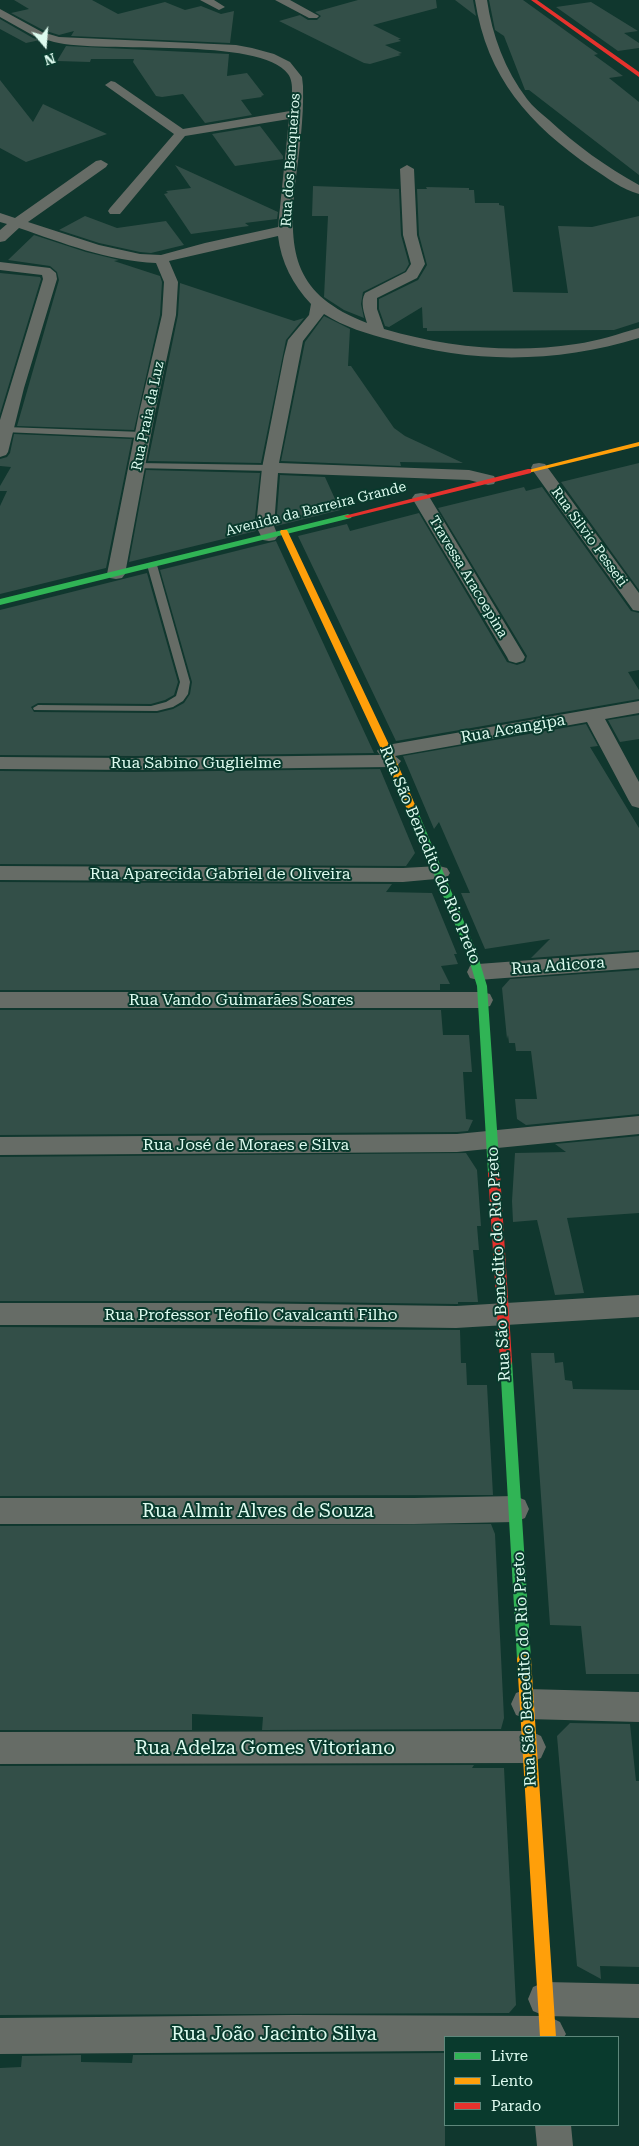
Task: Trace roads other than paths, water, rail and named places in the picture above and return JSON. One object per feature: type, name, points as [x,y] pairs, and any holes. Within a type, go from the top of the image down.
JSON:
[{"type":"street","points":[[206,0],[219,7]]},
{"type":"street","points":[[281,0],[312,16]]},
{"type":"street","points":[[481,0],[483,15],[504,70],[524,103],[568,144],[595,164],[639,190]]},
{"type":"street","points":[[534,0],[639,75]]},
{"type":"street","name":"Rua dos Banqueiros","points":[[0,12],[38,34],[58,40],[220,47],[258,53],[279,61],[291,70],[296,78],[295,114],[284,222],[287,245],[296,273],[318,303],[362,327],[428,345],[497,352],[585,347],[639,333]]},
{"type":"street","points":[[601,33],[639,61]]},
{"type":"street","points":[[111,85],[181,133]]},
{"type":"street","points":[[115,211],[181,133],[295,114]]},
{"type":"street","points":[[0,238],[17,222],[101,164]]},
{"type":"street","points":[[377,332],[370,309],[370,296],[412,275],[418,264],[410,235],[407,169]]},
{"type":"street","points":[[0,217],[96,249],[140,258],[162,259],[205,247],[285,230]]},
{"type":"street","name":"Rua Praia da Luz","points":[[116,574],[169,315],[171,282],[162,259]]},
{"type":"street","points":[[0,266],[40,270],[49,273],[50,279],[0,452]]},
{"type":"street","points":[[277,534],[264,526],[270,468],[296,340],[316,316],[318,303]]},
{"type":"street","points":[[302,331],[362,327]]},
{"type":"street","points":[[0,380],[19,381]]},
{"type":"street","name":"Avenida da Barreira Grande","points":[[0,602],[639,444]]},
{"type":"street","points":[[270,468],[469,475],[488,480]]},
{"type":"street","name":"Rua Silvio Pesseti","points":[[539,468],[639,606]]},
{"type":"street","name":"Travessa Aracoepina","points":[[421,498],[516,657]]},
{"type":"street","name":"Rua São Benedito do Rio Preto","points":[[277,534],[389,756],[472,953],[478,972],[482,1000],[492,1140],[501,1315],[548,2036]]},
{"type":"street","name":"Rua Acangipa","points":[[389,756],[639,707]]},
{"type":"street","points":[[593,715],[639,801]]},
{"type":"street","name":"Rua Sabino Guglielme","points":[[0,763],[134,764],[389,756]]},
{"type":"street","name":"Rua Aparecida Gabriel de Oliveira","points":[[0,873],[403,875],[439,873]]},
{"type":"street","name":"Rua Adicora","points":[[478,972],[639,960]]},
{"type":"street","name":"Rua Vando Guimarães Soares","points":[[0,1000],[482,1000]]},
{"type":"street","name":"Rua José de Moraes e Silva","points":[[0,1146],[447,1143],[639,1125]]},
{"type":"street","name":"Rua Professor Téofilo Cavalcanti Filho","points":[[0,1314],[501,1315],[639,1306]]},
{"type":"street","name":"Rua Almir Alves de Souza","points":[[0,1511],[385,1512],[515,1509]]},
{"type":"street","points":[[527,1704],[639,1707]]},
{"type":"street","name":"Rua Adelza Gomes Vitoriano","points":[[0,1748],[530,1747]]},
{"type":"street","points":[[545,1999],[639,2001]]},
{"type":"street","name":"Rua João Jacinto Silva","points":[[0,2036],[294,2033],[548,2036]]},
{"type":"street","points":[[553,2126],[555,2146]]},
{"type":"lane","points":[[6,430],[143,435]]},
{"type":"lane","points":[[137,466],[270,468]]},
{"type":"lane","points":[[38,708],[152,709],[165,707],[182,696],[186,688],[185,682],[152,565]]}]
